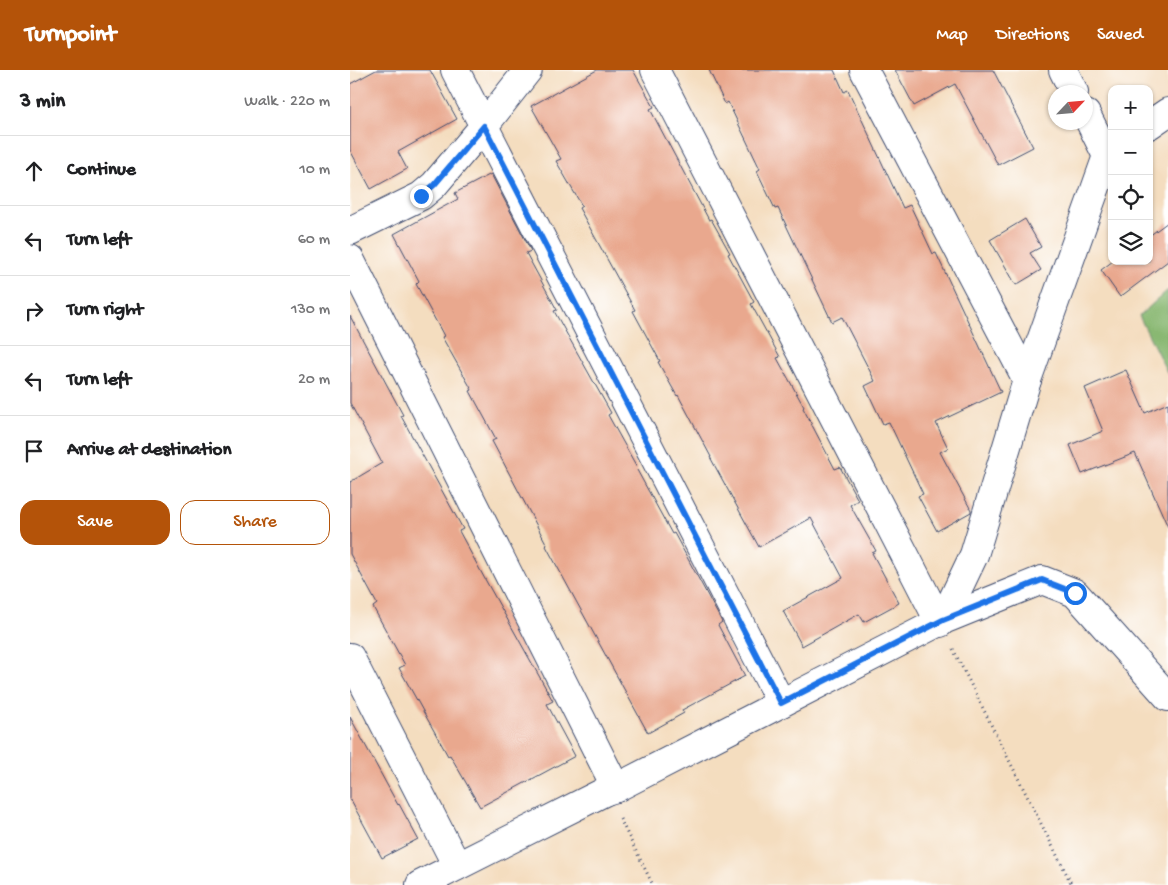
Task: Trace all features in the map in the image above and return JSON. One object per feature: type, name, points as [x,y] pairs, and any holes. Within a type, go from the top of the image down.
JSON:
[{"type":"street","points":[[455,70],[781,703]]},
{"type":"street","points":[[350,231],[421,196],[434,185],[528,70]]},
{"type":"street","points":[[655,70],[942,622]]},
{"type":"street","points":[[864,70],[1028,380]]},
{"type":"street","points":[[1063,70],[1070,85]]},
{"type":"street","points":[[1153,122],[1168,112]]},
{"type":"street","points":[[1093,126],[1108,152]]},
{"type":"street","points":[[942,622],[974,555],[1028,380],[1108,157]]},
{"type":"street","points":[[350,260],[611,789]]},
{"type":"street","points":[[420,885],[942,622],[1042,580],[1075,593],[1168,697]]},
{"type":"street","points":[[350,657],[456,866]]},
{"type":"path","points":[[942,622],[1072,885]]},
{"type":"path","points":[[611,789],[653,885]]},
{"type":"green space","points":[[1168,290],[1168,374],[1139,316]]},
{"type":"building","points":[[376,70],[430,70],[457,119],[398,152],[407,169],[371,189],[350,150],[350,84]]},
{"type":"building","points":[[597,70],[633,70],[654,107],[650,109],[709,220],[711,219],[730,253],[728,254],[754,302],[751,304],[780,357],[777,358],[803,408],[835,469],[840,467],[858,500],[850,505],[876,551],[872,553],[899,603],[864,622],[859,614],[802,646],[783,611],[843,578],[811,518],[759,547],[678,395],[658,362],[660,361],[633,311],[635,310],[579,208],[582,206],[556,161],[561,159],[531,106]]},
{"type":"building","points":[[709,70],[834,70],[844,92],[848,90],[903,208],[910,205],[933,254],[936,253],[1001,392],[936,423],[948,448],[940,452],[971,510],[971,512],[937,531],[918,496],[923,494],[889,422],[883,424],[865,386],[875,381],[842,317],[832,322],[778,208],[775,209],[757,171],[760,169],[728,102],[725,104]]},
{"type":"building","points":[[895,70],[993,70],[1033,147],[998,165],[955,84],[914,106]]},
{"type":"building","points":[[491,174],[531,251],[526,253],[557,310],[554,311],[611,413],[608,415],[637,470],[672,534],[674,533],[722,622],[718,625],[745,676],[682,710],[684,713],[648,733],[546,546],[492,441],[496,439],[470,391],[472,390],[442,337],[444,336],[416,284],[419,281],[394,234],[458,199],[455,193]]},
{"type":"building","points":[[1025,219],[1041,247],[1030,253],[1041,270],[1016,285],[990,240]]},
{"type":"building","points":[[1168,222],[1168,261],[1120,297],[1101,270],[1108,265],[1153,265],[1153,233]]},
{"type":"building","points":[[350,316],[403,415],[401,416],[463,529],[459,531],[553,701],[547,704],[575,756],[480,807],[450,755],[448,756],[399,668],[405,665],[373,607],[377,604],[350,554],[350,482],[382,463],[350,403]]},
{"type":"building","points":[[1126,370],[1145,413],[1168,403],[1168,527],[1135,453],[1082,474],[1070,445],[1103,431],[1085,388]]},
{"type":"building","points":[[350,717],[418,839],[382,858],[350,799]]},
{"type":"route","points":[[421,196],[434,185],[484,126],[781,703],[943,620],[1042,580],[1075,593]]}]
